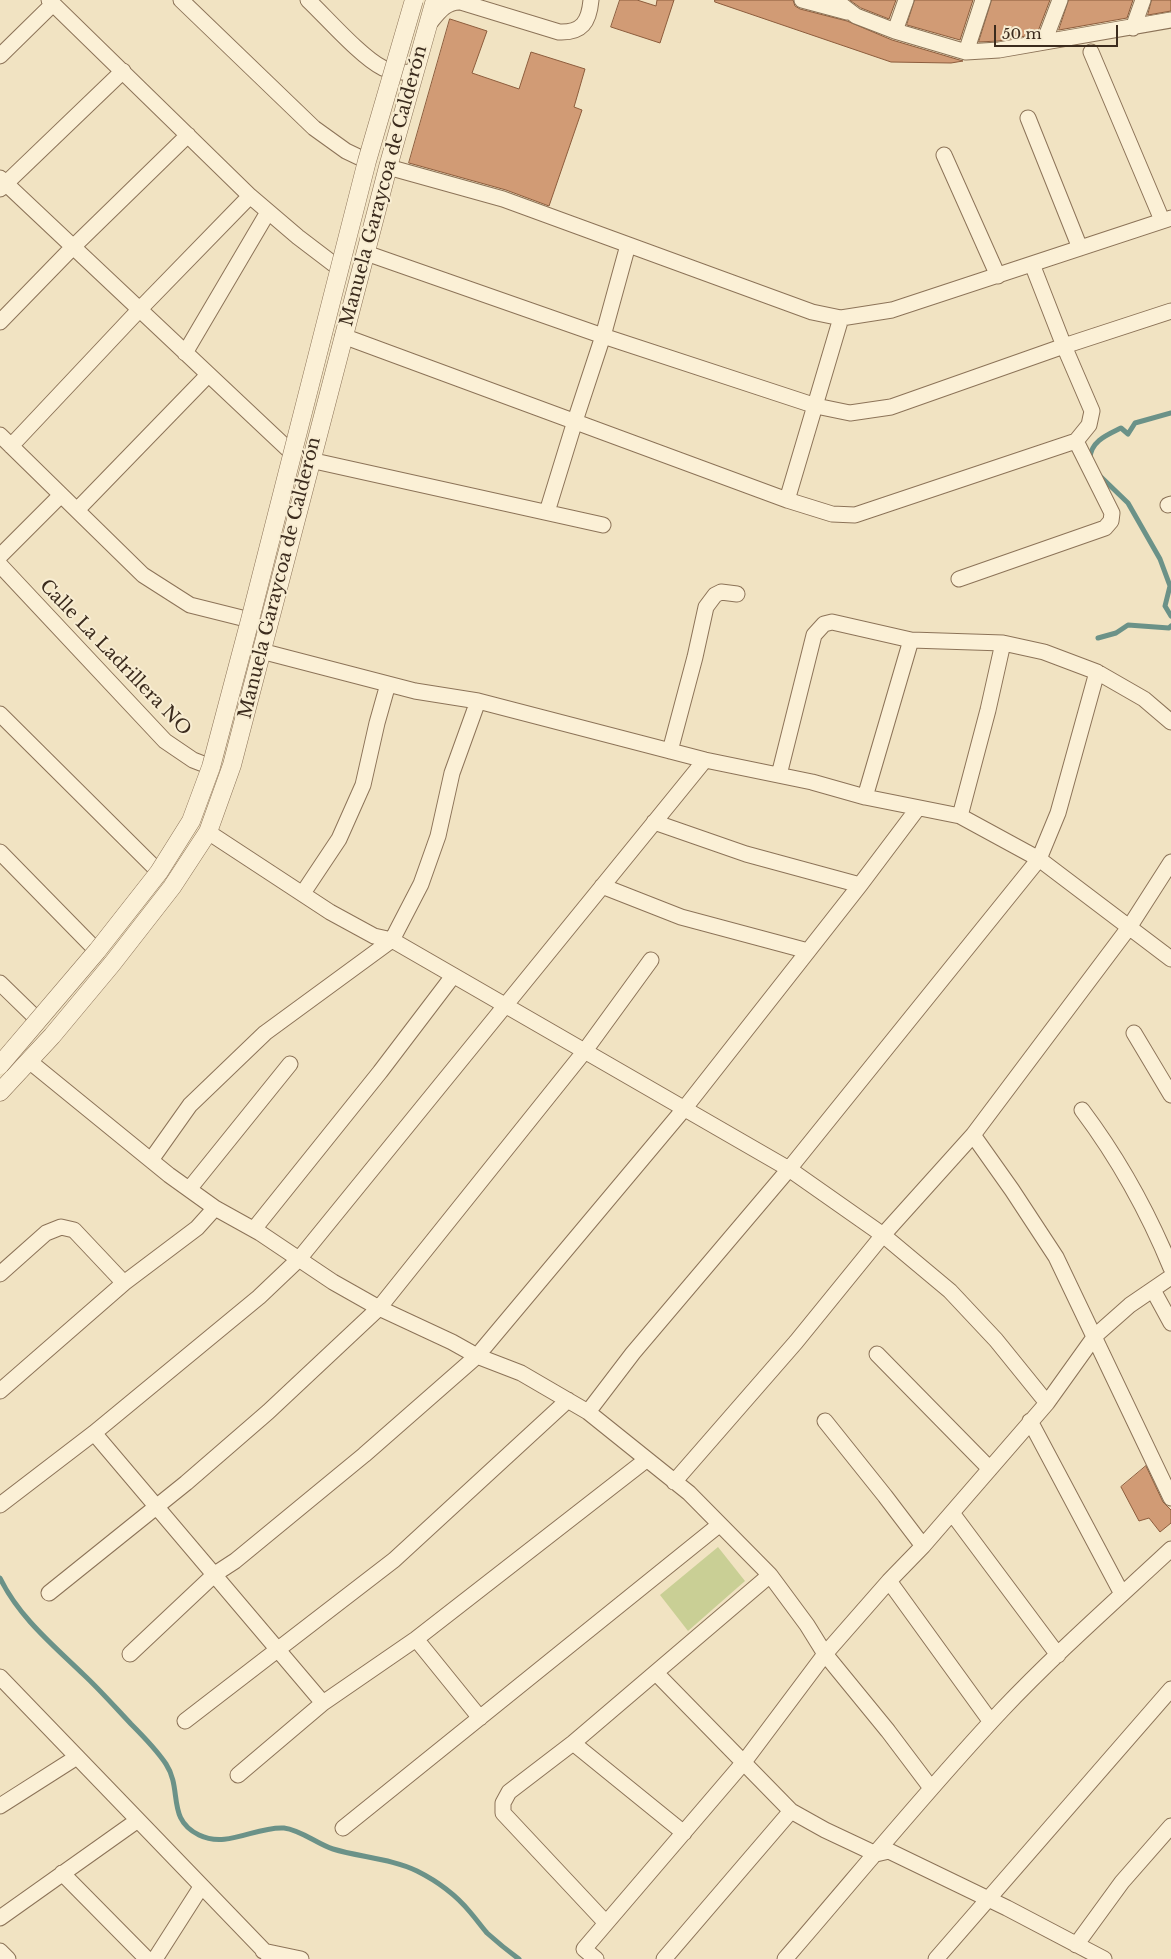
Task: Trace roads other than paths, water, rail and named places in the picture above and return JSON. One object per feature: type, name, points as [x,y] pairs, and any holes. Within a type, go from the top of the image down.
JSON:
[{"type":"street","points":[[181,0],[314,128],[346,151],[367,161]]},
{"type":"street","points":[[308,0],[364,54],[382,68],[414,73]]},
{"type":"street","name":"Manuela Garaycoa de Calderón","points":[[0,1065],[97,951],[159,872],[192,821],[211,767],[367,161],[414,0]]},
{"type":"street","name":"Manuela Garaycoa de Calderón","points":[[0,1092],[112,964],[166,894],[208,832],[232,765],[310,460],[388,167],[435,0]]},
{"type":"street","points":[[428,25],[446,6],[455,2],[461,2],[559,32],[570,32],[583,26],[588,15],[591,0]]},
{"type":"street","points":[[802,0],[852,14],[895,31],[966,52],[999,50],[1171,20]]},
{"type":"street","points":[[835,0],[852,14]]},
{"type":"street","points":[[895,31],[906,0]]},
{"type":"street","points":[[966,52],[983,0]]},
{"type":"street","points":[[1044,42],[1060,0]]},
{"type":"street","points":[[1133,28],[1143,0]]},
{"type":"street","points":[[0,56],[51,2],[250,196],[298,237],[340,269]]},
{"type":"street","points":[[388,167],[503,199],[812,312],[841,318],[892,310],[1166,219],[1091,52]]},
{"type":"street","points":[[123,71],[2,184],[292,453]]},
{"type":"street","points":[[1028,118],[1080,248]]},
{"type":"street","points":[[0,322],[72,248],[188,135]]},
{"type":"street","points":[[944,155],[998,276]]},
{"type":"street","points":[[11,446],[138,310],[250,196]]},
{"type":"street","points":[[185,353],[268,212]]},
{"type":"street","points":[[547,512],[604,336],[628,245]]},
{"type":"street","points":[[366,252],[604,336],[816,406],[850,414],[891,407],[1064,346],[1171,311]]},
{"type":"street","points":[[343,336],[787,500],[832,514],[856,515],[1076,441],[1089,425],[1092,411],[1032,264]]},
{"type":"street","points":[[787,500],[841,318]]},
{"type":"street","points":[[77,510],[208,375]]},
{"type":"street","points":[[0,435],[143,575],[190,605],[250,620]]},
{"type":"street","points":[[959,578],[1105,528],[1111,521],[1112,513],[1076,441]]},
{"type":"street","points":[[310,460],[547,512],[602,526]]},
{"type":"street","points":[[0,556],[61,495]]},
{"type":"street","name":"Calle La Ladrillera NO","points":[[0,565],[165,741],[193,760],[211,767]]},
{"type":"street","points":[[670,751],[696,657],[706,607],[715,595],[721,592],[737,594]]},
{"type":"street","points":[[779,775],[814,635],[824,624],[832,622],[911,640],[1003,643],[1044,652],[1097,672],[1144,699],[1171,722]]},
{"type":"street","points":[[865,797],[911,640]]},
{"type":"street","points":[[960,816],[988,710],[1003,643]]},
{"type":"street","points":[[261,651],[416,691],[478,701],[705,760],[812,782],[865,797],[960,816],[1039,859],[1130,926],[1171,959]]},
{"type":"street","points":[[588,1412],[633,1353],[789,1169],[1039,859],[1058,813],[1097,672]]},
{"type":"street","points":[[302,893],[339,839],[363,785],[388,684]]},
{"type":"street","points":[[148,1158],[190,1105],[265,1033],[392,940],[421,884],[438,836],[452,773],[478,701]]},
{"type":"street","points":[[0,714],[159,872]]},
{"type":"street","points":[[0,1505],[94,1432],[259,1297],[298,1259],[705,760]]},
{"type":"street","points":[[130,1654],[215,1574],[235,1561],[364,1455],[477,1356],[684,1109],[860,886],[918,808]]},
{"type":"street","points":[[654,822],[746,854],[860,886]]},
{"type":"street","points":[[208,832],[330,912],[374,936],[392,940],[789,1169],[883,1236],[950,1291],[996,1340],[1046,1403]]},
{"type":"street","points":[[0,852],[97,951]]},
{"type":"street","points":[[674,1482],[796,1342],[883,1236],[973,1135],[1130,926],[1171,862]]},
{"type":"street","points":[[602,886],[681,917],[808,951]]},
{"type":"street","points":[[49,1593],[157,1507],[268,1412],[379,1308],[584,1052],[651,960]]},
{"type":"street","points":[[254,1230],[380,1072],[453,976]]},
{"type":"street","points":[[0,983],[38,1020]]},
{"type":"street","points":[[1134,1033],[1171,1095]]},
{"type":"street","points":[[29,1061],[169,1175],[190,1188],[215,1208],[254,1230],[333,1282],[379,1308],[452,1342],[477,1356],[521,1373],[588,1412],[689,1494],[770,1575],[807,1625],[825,1654],[931,1788]]},
{"type":"street","points":[[190,1188],[290,1064]]},
{"type":"street","points":[[1082,1110],[1106,1141],[1155,1229],[1171,1268]]},
{"type":"street","points":[[973,1135],[1056,1257],[1171,1498]]},
{"type":"street","points":[[0,1391],[124,1283],[197,1228],[215,1208]]},
{"type":"street","points":[[0,1274],[46,1233],[61,1227],[74,1230],[124,1283]]},
{"type":"street","points":[[596,1959],[580,1954],[744,1762],[825,1654],[990,1469],[1046,1403],[1095,1336],[1130,1305],[1171,1277]]},
{"type":"street","points":[[1153,1290],[1171,1323]]},
{"type":"street","points":[[877,1354],[990,1469]]},
{"type":"street","points":[[186,1721],[394,1560],[568,1400]]},
{"type":"street","points":[[825,1421],[923,1546]]},
{"type":"street","points":[[1030,1421],[1122,1594]]},
{"type":"street","points":[[94,1432],[323,1703]]},
{"type":"street","points":[[238,1775],[323,1703],[416,1639],[646,1460]]},
{"type":"street","points":[[952,1513],[1058,1655]]},
{"type":"street","points":[[344,1828],[719,1525]]},
{"type":"street","points":[[785,1959],[931,1788],[991,1722],[1058,1655],[1171,1549]]},
{"type":"street","points":[[606,1923],[503,1813],[503,1803],[509,1792],[573,1743],[770,1575]]},
{"type":"street","points":[[889,1581],[991,1722]]},
{"type":"street","points":[[416,1639],[480,1718]]},
{"type":"street","points":[[656,1673],[791,1811],[825,1830],[876,1854],[889,1852],[988,1899],[1104,1959]]},
{"type":"street","points":[[3,1686],[138,1820],[264,1956],[301,1959]]},
{"type":"street","points":[[936,1959],[1171,1689]]},
{"type":"street","points":[[573,1743],[684,1833]]},
{"type":"street","points":[[0,1806],[76,1757]]},
{"type":"street","points":[[664,1959],[791,1811]]},
{"type":"street","points":[[0,1918],[138,1820]]},
{"type":"street","points":[[1076,1945],[1122,1882],[1171,1826]]},
{"type":"street","points":[[62,1874],[147,1959]]},
{"type":"street","points":[[155,1959],[201,1887]]},
{"type":"street","points":[[0,1951],[8,1959]]},
{"type":"waterway","points":[[1090,458],[1093,447],[1110,433],[1121,428],[1128,434],[1135,423],[1171,413]]},
{"type":"waterway","points":[[1100,476],[1128,503],[1160,559],[1170,586],[1165,606],[1171,616]]},
{"type":"waterway","points":[[1098,638],[1116,633],[1128,625],[1169,628],[1171,626]]},
{"type":"waterway","points":[[0,1578],[27,1618],[102,1693],[162,1758],[171,1774],[182,1821],[189,1828],[199,1835],[220,1840],[273,1828],[290,1829],[333,1849],[408,1867],[432,1879],[446,1889],[465,1906],[487,1933],[519,1959]]}]
